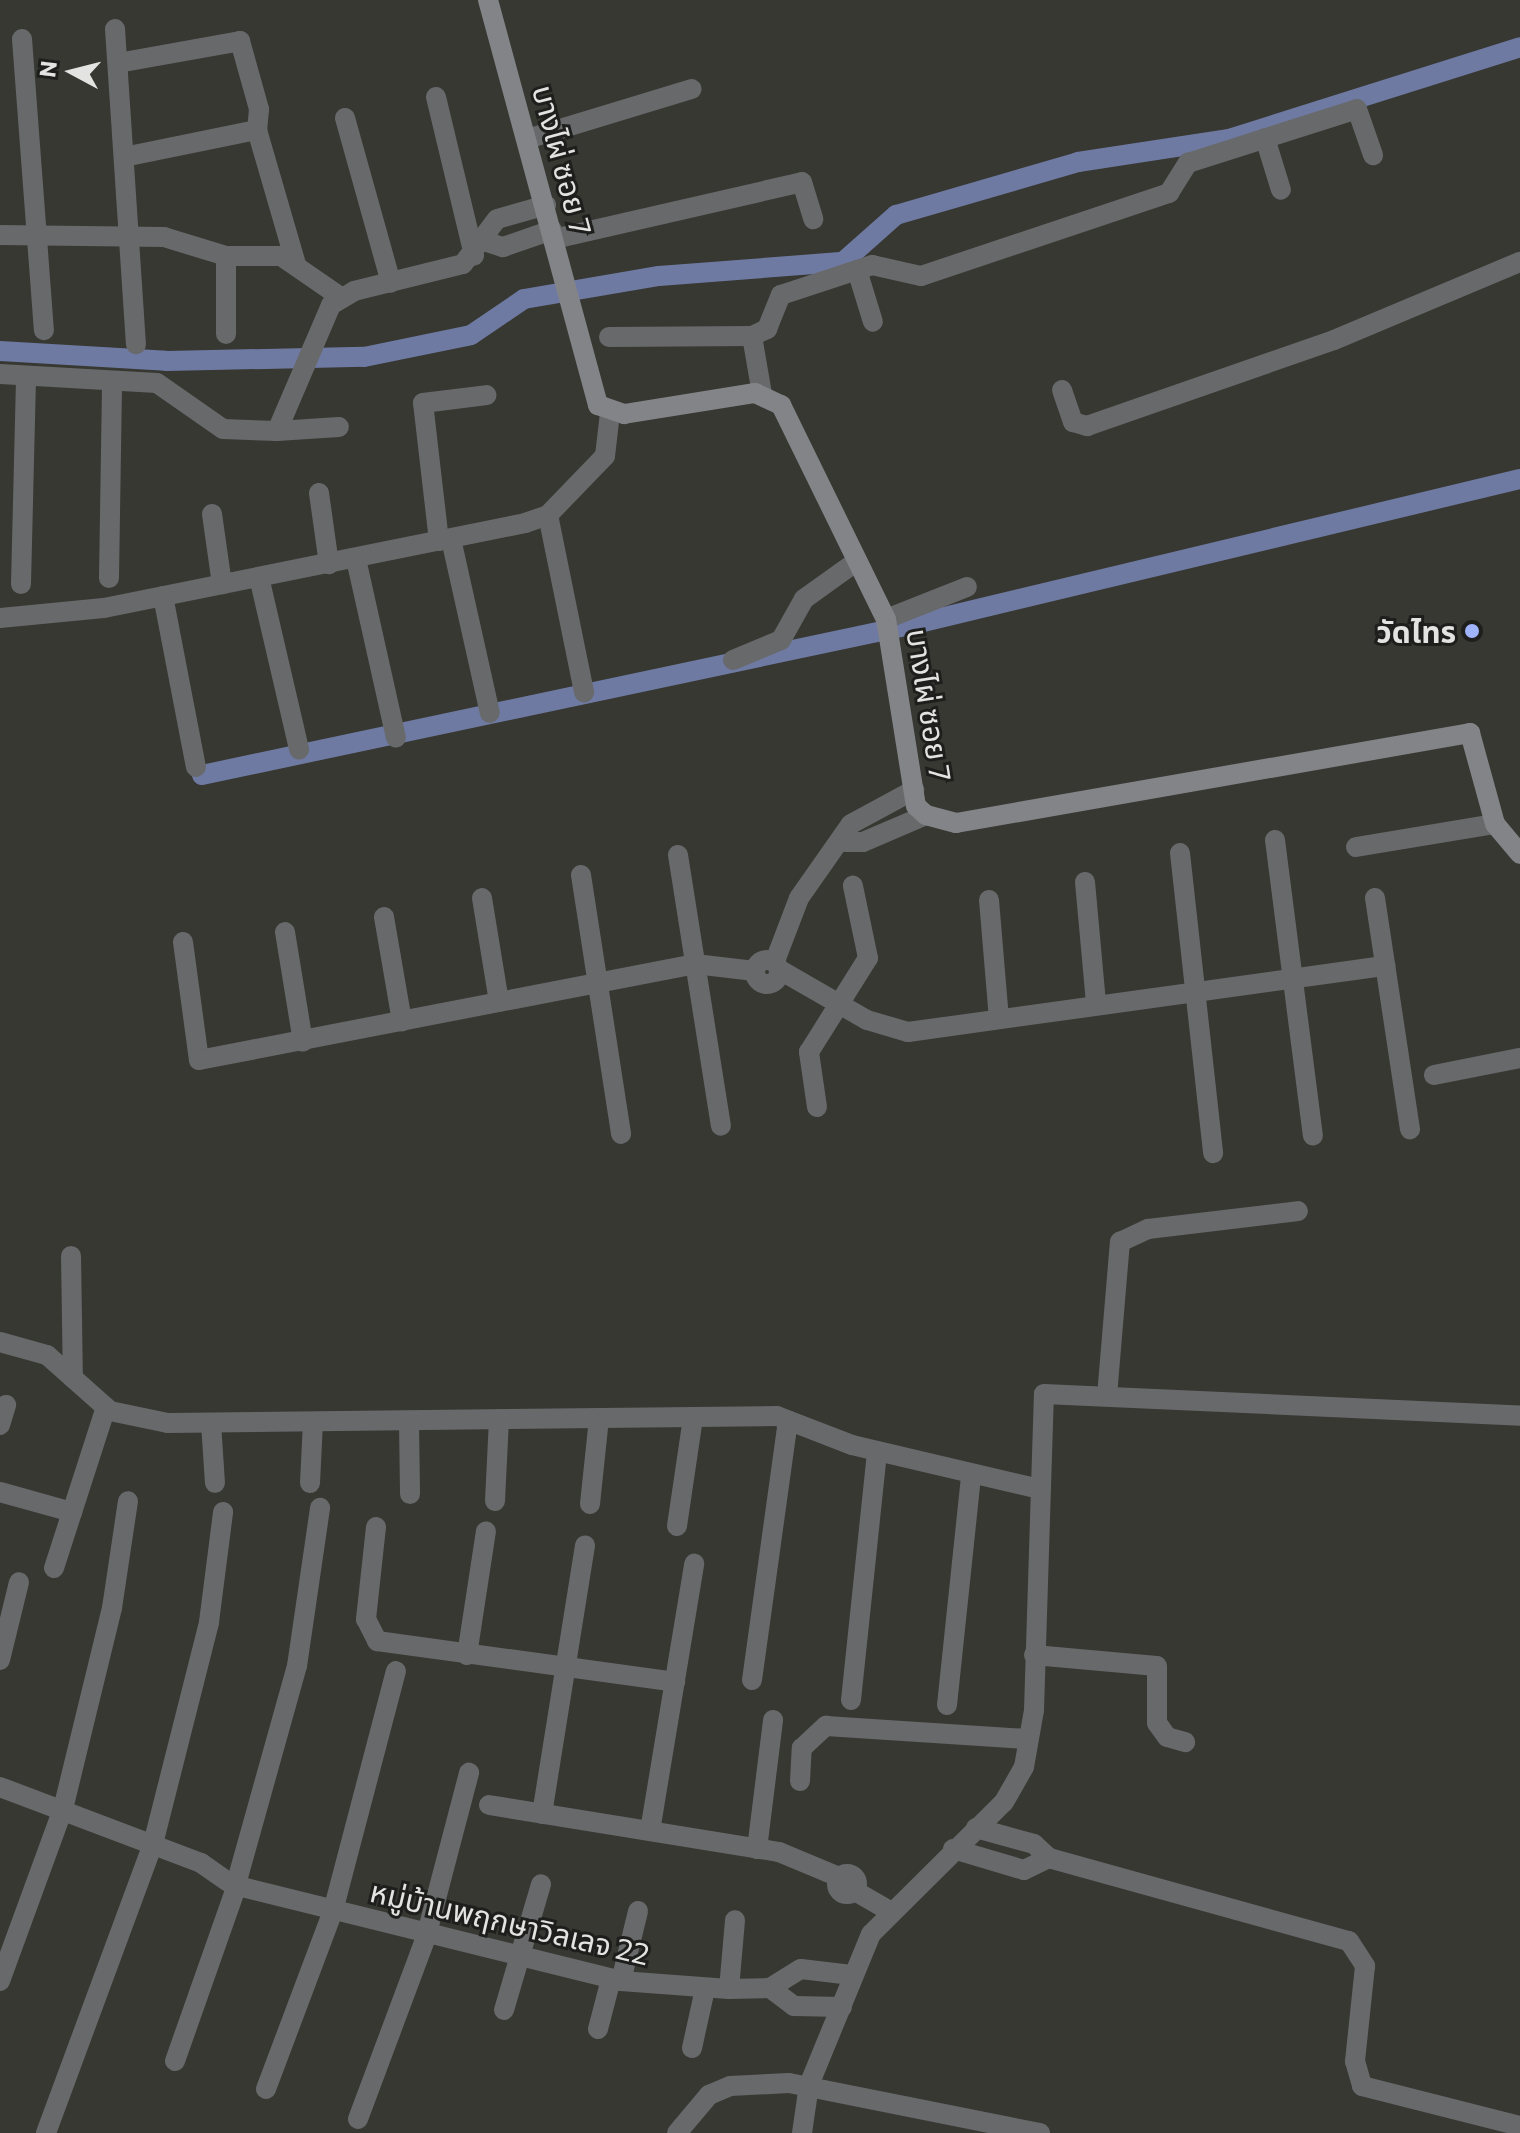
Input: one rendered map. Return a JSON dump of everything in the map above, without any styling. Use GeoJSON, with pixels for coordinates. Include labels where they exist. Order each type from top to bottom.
{"type":"FeatureCollection","features":[{"type":"Feature","properties":{"kind":"street","name":"บางไผ่ ซอย 7"},"geometry":{"type":"LineString","coordinates":[[488,0],[546,205],[588,385],[610,413]]}},
{"type":"Feature","properties":{"kind":"street"},"geometry":{"type":"LineString","coordinates":[[115,29],[136,344]]}},
{"type":"Feature","properties":{"kind":"street"},"geometry":{"type":"LineString","coordinates":[[22,39],[44,330]]}},
{"type":"Feature","properties":{"kind":"street"},"geometry":{"type":"LineString","coordinates":[[118,63],[240,41],[259,109],[257,130],[296,264]]}},
{"type":"Feature","properties":{"kind":"street"},"geometry":{"type":"LineString","coordinates":[[527,139],[692,89]]}},
{"type":"Feature","properties":{"kind":"street"},"geometry":{"type":"LineString","coordinates":[[436,97],[479,248]]}},
{"type":"Feature","properties":{"kind":"street"},"geometry":{"type":"LineString","coordinates":[[609,337],[752,336],[767,329],[781,295],[872,265],[921,276],[1169,193],[1188,163],[1357,109],[1373,155]]}},
{"type":"Feature","properties":{"kind":"street"},"geometry":{"type":"LineString","coordinates":[[345,118],[391,283]]}},
{"type":"Feature","properties":{"kind":"street"},"geometry":{"type":"LineString","coordinates":[[124,157],[257,130]]}},
{"type":"Feature","properties":{"kind":"street"},"geometry":{"type":"LineString","coordinates":[[1265,138],[1281,190]]}},
{"type":"Feature","properties":{"kind":"street"},"geometry":{"type":"LineString","coordinates":[[277,431],[331,305],[342,298],[391,283],[479,248],[503,247],[802,182],[813,219]]}},
{"type":"Feature","properties":{"kind":"street"},"geometry":{"type":"LineString","coordinates":[[479,248],[497,219],[546,205]]}},
{"type":"Feature","properties":{"kind":"street"},"geometry":{"type":"LineString","coordinates":[[0,235],[129,235],[191,242],[226,256],[270,254],[296,264],[342,298]]}},
{"type":"Feature","properties":{"kind":"street"},"geometry":{"type":"LineString","coordinates":[[226,256],[226,334]]}},
{"type":"Feature","properties":{"kind":"street"},"geometry":{"type":"LineString","coordinates":[[1062,390],[1073,422],[1087,426],[1334,340],[1520,262]]}},
{"type":"Feature","properties":{"kind":"street"},"geometry":{"type":"LineString","coordinates":[[857,270],[873,322]]}},
{"type":"Feature","properties":{"kind":"street"},"geometry":{"type":"LineString","coordinates":[[0,618],[163,596],[356,559],[548,515],[605,456],[610,413],[762,394],[752,336]]}},
{"type":"Feature","properties":{"kind":"street"},"geometry":{"type":"LineString","coordinates":[[0,374],[112,383],[157,383],[223,429],[277,431],[339,427]]}},
{"type":"Feature","properties":{"kind":"street"},"geometry":{"type":"LineString","coordinates":[[21,584],[26,376]]}},
{"type":"Feature","properties":{"kind":"street"},"geometry":{"type":"LineString","coordinates":[[109,578],[112,383]]}},
{"type":"Feature","properties":{"kind":"street","name":"บางไผ่ ซอย 7"},"geometry":{"type":"LineString","coordinates":[[762,394],[781,405],[809,452],[888,628],[914,790],[926,815],[956,823],[1470,733],[1495,824],[1520,854]]}},
{"type":"Feature","properties":{"kind":"street"},"geometry":{"type":"LineString","coordinates":[[487,395],[423,403],[445,540],[490,713]]}},
{"type":"Feature","properties":{"kind":"street"},"geometry":{"type":"LineString","coordinates":[[319,493],[329,564]]}},
{"type":"Feature","properties":{"kind":"street"},"geometry":{"type":"LineString","coordinates":[[212,514],[222,584]]}},
{"type":"Feature","properties":{"kind":"street"},"geometry":{"type":"LineString","coordinates":[[548,515],[584,692]]}},
{"type":"Feature","properties":{"kind":"street"},"geometry":{"type":"LineString","coordinates":[[356,559],[396,738]]}},
{"type":"Feature","properties":{"kind":"street"},"geometry":{"type":"LineString","coordinates":[[733,660],[781,640],[804,599],[857,561]]}},
{"type":"Feature","properties":{"kind":"street"},"geometry":{"type":"LineString","coordinates":[[259,577],[299,749]]}},
{"type":"Feature","properties":{"kind":"street"},"geometry":{"type":"LineString","coordinates":[[888,628],[967,587]]}},
{"type":"Feature","properties":{"kind":"street"},"geometry":{"type":"LineString","coordinates":[[163,596],[196,767]]}},
{"type":"Feature","properties":{"kind":"street"},"geometry":{"type":"LineString","coordinates":[[183,942],[199,1060],[695,964],[755,971],[767,984],[777,966],[799,898],[845,842],[851,824],[914,790]]}},
{"type":"Feature","properties":{"kind":"street"},"geometry":{"type":"LineString","coordinates":[[845,842],[863,842],[926,815]]}},
{"type":"Feature","properties":{"kind":"street"},"geometry":{"type":"LineString","coordinates":[[1356,847],[1495,824]]}},
{"type":"Feature","properties":{"kind":"street"},"geometry":{"type":"LineString","coordinates":[[1275,840],[1313,1136]]}},
{"type":"Feature","properties":{"kind":"street"},"geometry":{"type":"LineString","coordinates":[[1180,853],[1213,1153]]}},
{"type":"Feature","properties":{"kind":"street"},"geometry":{"type":"LineString","coordinates":[[678,855],[721,1126]]}},
{"type":"Feature","properties":{"kind":"street"},"geometry":{"type":"LineString","coordinates":[[581,875],[595,983],[621,1134]]}},
{"type":"Feature","properties":{"kind":"street"},"geometry":{"type":"LineString","coordinates":[[1085,882],[1096,1004]]}},
{"type":"Feature","properties":{"kind":"street"},"geometry":{"type":"LineString","coordinates":[[817,1107],[809,1052],[868,958],[853,886]]}},
{"type":"Feature","properties":{"kind":"street"},"geometry":{"type":"LineString","coordinates":[[482,898],[499,1002]]}},
{"type":"Feature","properties":{"kind":"street"},"geometry":{"type":"LineString","coordinates":[[1375,898],[1410,1129]]}},
{"type":"Feature","properties":{"kind":"street"},"geometry":{"type":"LineString","coordinates":[[989,900],[999,1019]]}},
{"type":"Feature","properties":{"kind":"street"},"geometry":{"type":"LineString","coordinates":[[384,917],[402,1021]]}},
{"type":"Feature","properties":{"kind":"street"},"geometry":{"type":"LineString","coordinates":[[285,932],[303,1042]]}},
{"type":"Feature","properties":{"kind":"street"},"geometry":{"type":"LineString","coordinates":[[777,966],[841,1003],[908,1032],[1385,966]]}},
{"type":"Feature","properties":{"kind":"street"},"geometry":{"type":"LineString","coordinates":[[1434,1075],[1520,1058]]}},
{"type":"Feature","properties":{"kind":"street"},"geometry":{"type":"LineString","coordinates":[[1107,1396],[1120,1242],[1148,1229],[1298,1211]]}},
{"type":"Feature","properties":{"kind":"street"},"geometry":{"type":"LineString","coordinates":[[71,1256],[73,1378]]}},
{"type":"Feature","properties":{"kind":"street"},"geometry":{"type":"LineString","coordinates":[[0,1342],[47,1355],[106,1407],[168,1423],[693,1417],[788,1420],[877,1452],[971,1476],[1040,1489]]}},
{"type":"Feature","properties":{"kind":"street"},"geometry":{"type":"LineString","coordinates":[[802,2133],[809,2085],[852,1975],[888,1910],[1004,1802],[1024,1767],[1029,1739],[1034,1655],[1044,1394],[1520,1416]]}},
{"type":"Feature","properties":{"kind":"street"},"geometry":{"type":"LineString","coordinates":[[0,1425],[6,1405]]}},
{"type":"Feature","properties":{"kind":"street"},"geometry":{"type":"LineString","coordinates":[[54,1568],[106,1407]]}},
{"type":"Feature","properties":{"kind":"street"},"geometry":{"type":"LineString","coordinates":[[677,1526],[693,1417]]}},
{"type":"Feature","properties":{"kind":"street"},"geometry":{"type":"LineString","coordinates":[[590,1504],[599,1418]]}},
{"type":"Feature","properties":{"kind":"street"},"geometry":{"type":"LineString","coordinates":[[495,1501],[499,1419]]}},
{"type":"Feature","properties":{"kind":"street"},"geometry":{"type":"LineString","coordinates":[[752,1680],[788,1420]]}},
{"type":"Feature","properties":{"kind":"street"},"geometry":{"type":"LineString","coordinates":[[409,1421],[410,1494]]}},
{"type":"Feature","properties":{"kind":"street"},"geometry":{"type":"LineString","coordinates":[[310,1483],[313,1422]]}},
{"type":"Feature","properties":{"kind":"street"},"geometry":{"type":"LineString","coordinates":[[211,1423],[215,1483]]}},
{"type":"Feature","properties":{"kind":"street"},"geometry":{"type":"LineString","coordinates":[[851,1700],[877,1452]]}},
{"type":"Feature","properties":{"kind":"street"},"geometry":{"type":"LineString","coordinates":[[947,1705],[971,1476]]}},
{"type":"Feature","properties":{"kind":"street"},"geometry":{"type":"LineString","coordinates":[[0,1492],[72,1512]]}},
{"type":"Feature","properties":{"kind":"street"},"geometry":{"type":"LineString","coordinates":[[0,1981],[63,1809],[112,1608],[128,1501]]}},
{"type":"Feature","properties":{"kind":"street"},"geometry":{"type":"LineString","coordinates":[[175,2061],[236,1884],[297,1666],[320,1508]]}},
{"type":"Feature","properties":{"kind":"street"},"geometry":{"type":"LineString","coordinates":[[46,2133],[153,1844],[209,1622],[223,1512]]}},
{"type":"Feature","properties":{"kind":"street"},"geometry":{"type":"LineString","coordinates":[[376,1527],[369,1630],[396,1646],[675,1682]]}},
{"type":"Feature","properties":{"kind":"street"},"geometry":{"type":"LineString","coordinates":[[467,1655],[486,1531]]}},
{"type":"Feature","properties":{"kind":"street"},"geometry":{"type":"LineString","coordinates":[[542,1814],[585,1545]]}},
{"type":"Feature","properties":{"kind":"street"},"geometry":{"type":"LineString","coordinates":[[650,1831],[694,1564]]}},
{"type":"Feature","properties":{"kind":"street"},"geometry":{"type":"LineString","coordinates":[[0,1660],[19,1582]]}},
{"type":"Feature","properties":{"kind":"street"},"geometry":{"type":"LineString","coordinates":[[1034,1655],[1157,1666],[1157,1723],[1167,1737],[1185,1742]]}},
{"type":"Feature","properties":{"kind":"street"},"geometry":{"type":"LineString","coordinates":[[266,2089],[333,1911],[396,1671]]}},
{"type":"Feature","properties":{"kind":"street"},"geometry":{"type":"LineString","coordinates":[[757,1849],[773,1720]]}},
{"type":"Feature","properties":{"kind":"street"},"geometry":{"type":"LineString","coordinates":[[800,1781],[802,1748],[826,1726],[1029,1739]]}},
{"type":"Feature","properties":{"kind":"street"},"geometry":{"type":"LineString","coordinates":[[358,2119],[426,1937],[469,1773]]}},
{"type":"Feature","properties":{"kind":"street","name":"หมู่บ้านพฤกษาวิลเลจ 22"},"geometry":{"type":"LineString","coordinates":[[0,1787],[153,1844],[236,1884],[426,1937],[519,1961],[616,1980],[705,1989],[770,1988]]}},
{"type":"Feature","properties":{"kind":"street"},"geometry":{"type":"LineString","coordinates":[[489,1805],[757,1849],[847,1884],[888,1910]]}},
{"type":"Feature","properties":{"kind":"street"},"geometry":{"type":"LineString","coordinates":[[976,1828],[1034,1844],[1049,1858],[1349,1941],[1365,1966],[1355,2061],[1362,2086],[1520,2126]]}},
{"type":"Feature","properties":{"kind":"street"},"geometry":{"type":"LineString","coordinates":[[953,1849],[1024,1870],[1049,1858]]}},
{"type":"Feature","properties":{"kind":"street"},"geometry":{"type":"LineString","coordinates":[[504,2010],[541,1884]]}},
{"type":"Feature","properties":{"kind":"street"},"geometry":{"type":"LineString","coordinates":[[598,2029],[638,1911]]}},
{"type":"Feature","properties":{"kind":"street"},"geometry":{"type":"LineString","coordinates":[[729,1989],[735,1920]]}},
{"type":"Feature","properties":{"kind":"street"},"geometry":{"type":"LineString","coordinates":[[842,2007],[794,2006],[770,1988],[801,1969],[852,1975]]}},
{"type":"Feature","properties":{"kind":"street"},"geometry":{"type":"LineString","coordinates":[[692,2048],[705,1989]]}},
{"type":"Feature","properties":{"kind":"street"},"geometry":{"type":"LineString","coordinates":[[677,2133],[709,2095],[730,2086],[809,2085],[1040,2133]]}},
{"type":"Feature","properties":{"kind":"waterway"},"geometry":{"type":"LineString","coordinates":[[0,351],[166,361],[364,357],[471,335],[524,299],[659,276],[843,262],[896,215],[1078,162],[1229,139],[1520,47]]}},
{"type":"Feature","properties":{"kind":"waterway"},"geometry":{"type":"LineString","coordinates":[[202,775],[915,624],[1520,479]]}},
{"type":"Feature","properties":{"kind":"place","name":"วัดไทร"},"geometry":{"type":"Point","coordinates":[1472,631]}}]}
